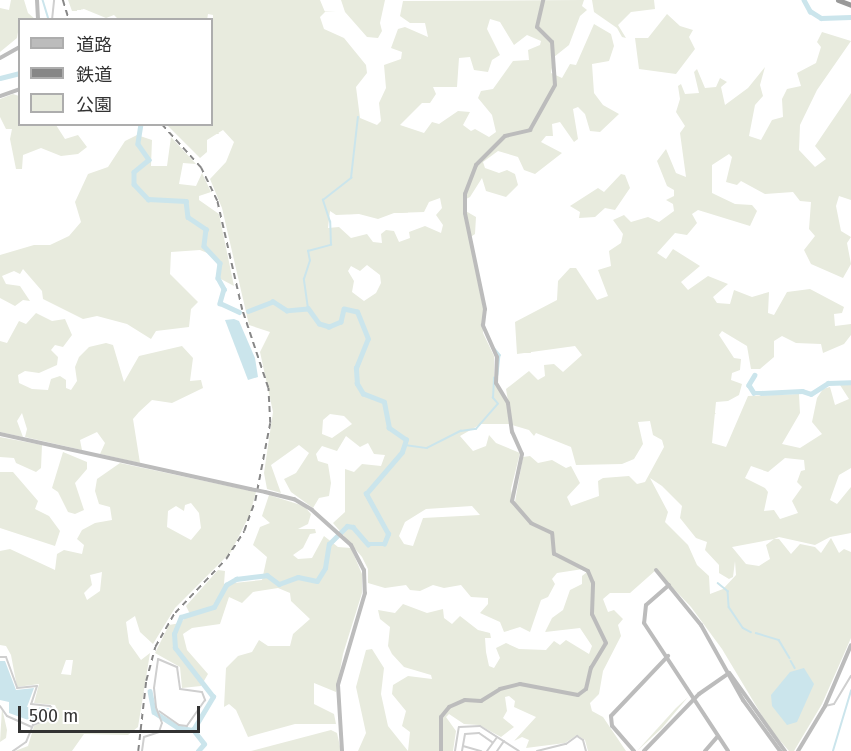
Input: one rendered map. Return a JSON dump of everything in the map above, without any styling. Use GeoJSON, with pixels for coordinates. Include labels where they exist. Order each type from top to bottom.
{"type":"FeatureCollection","features":[{"type":"Feature","properties":{"kind":"highway"},"geometry":{"type":"LineString","coordinates":[[838,0],[851,5]]}},
{"type":"Feature","properties":{"kind":"main road"},"geometry":{"type":"LineString","coordinates":[[37,0],[38,18]]}},
{"type":"Feature","properties":{"kind":"main road"},"geometry":{"type":"LineString","coordinates":[[441,751],[441,717],[449,707],[465,700],[481,701],[500,689],[520,684],[578,695],[586,689],[591,669],[606,643],[592,614],[593,583],[588,571],[554,554],[552,533],[531,524],[512,501],[522,454],[512,432],[508,403],[496,383],[496,357],[484,330],[485,309],[465,213],[465,194],[476,165],[505,136],[531,129],[555,85],[552,41],[537,27],[543,0]]}},
{"type":"Feature","properties":{"kind":"main road"},"geometry":{"type":"LineString","coordinates":[[0,58],[18,48]]}},
{"type":"Feature","properties":{"kind":"main road"},"geometry":{"type":"LineString","coordinates":[[0,96],[18,90]]}},
{"type":"Feature","properties":{"kind":"main road"},"geometry":{"type":"LineString","coordinates":[[0,434],[265,492],[301,502],[344,539],[360,558],[366,585],[339,678],[337,713],[342,751]]}},
{"type":"Feature","properties":{"kind":"main road"},"geometry":{"type":"LineString","coordinates":[[656,570],[701,625],[753,716],[780,751]]}},
{"type":"Feature","properties":{"kind":"main road"},"geometry":{"type":"LineString","coordinates":[[669,585],[647,603],[642,615],[645,624],[728,751]]}},
{"type":"Feature","properties":{"kind":"main road"},"geometry":{"type":"LineString","coordinates":[[798,751],[825,706],[851,645]]}},
{"type":"Feature","properties":{"kind":"main road"},"geometry":{"type":"LineString","coordinates":[[634,751],[612,726],[611,716],[668,656]]}},
{"type":"Feature","properties":{"kind":"main road"},"geometry":{"type":"LineString","coordinates":[[644,751],[693,700],[729,673]]}},
{"type":"Feature","properties":{"kind":"main road"},"geometry":{"type":"LineString","coordinates":[[729,673],[785,751]]}},
{"type":"Feature","properties":{"kind":"main road"},"geometry":{"type":"LineString","coordinates":[[705,751],[717,737]]}},
{"type":"Feature","properties":{"kind":"street"},"geometry":{"type":"LineString","coordinates":[[52,18],[54,0]]}},
{"type":"Feature","properties":{"kind":"street"},"geometry":{"type":"LineString","coordinates":[[0,657],[6,657],[17,688],[38,686],[31,704],[50,705],[56,711],[53,717],[33,727],[26,742],[13,751]]}},
{"type":"Feature","properties":{"kind":"street"},"geometry":{"type":"LineString","coordinates":[[142,751],[145,736],[160,731],[162,722],[158,712],[154,683],[158,659],[177,667],[180,689],[202,692],[205,700],[187,726],[179,725],[158,712]]}},
{"type":"Feature","properties":{"kind":"street"},"geometry":{"type":"LineString","coordinates":[[825,706],[834,704],[851,676]]}},
{"type":"Feature","properties":{"kind":"street"},"geometry":{"type":"LineString","coordinates":[[0,706],[7,716],[33,727]]}},
{"type":"Feature","properties":{"kind":"street"},"geometry":{"type":"LineString","coordinates":[[459,727],[480,726],[514,750],[519,751]]}},
{"type":"Feature","properties":{"kind":"street"},"geometry":{"type":"LineString","coordinates":[[459,727],[465,734]]}},
{"type":"Feature","properties":{"kind":"street"},"geometry":{"type":"LineString","coordinates":[[455,751],[459,727]]}},
{"type":"Feature","properties":{"kind":"street"},"geometry":{"type":"LineString","coordinates":[[465,734],[479,733],[492,742]]}},
{"type":"Feature","properties":{"kind":"street"},"geometry":{"type":"LineString","coordinates":[[462,751],[465,734]]}},
{"type":"Feature","properties":{"kind":"street"},"geometry":{"type":"LineString","coordinates":[[537,751],[566,744],[577,736],[583,738],[586,751]]}},
{"type":"Feature","properties":{"kind":"street"},"geometry":{"type":"LineString","coordinates":[[487,751],[497,737]]}},
{"type":"Feature","properties":{"kind":"street"},"geometry":{"type":"LineString","coordinates":[[497,751],[504,741]]}},
{"type":"Feature","properties":{"kind":"street"},"geometry":{"type":"LineString","coordinates":[[463,746],[478,750]]}},
{"type":"Feature","properties":{"kind":"green space"},"geometry":{"type":"Polygon","coordinates":[[[11,0],[24,0],[28,13],[34,18],[18,18],[17,38],[0,52],[0,8],[9,10],[11,0]]]}},
{"type":"Feature","properties":{"kind":"green space"},"geometry":{"type":"Polygon","coordinates":[[[68,0],[320,0],[325,12],[320,17],[324,29],[344,38],[366,65],[367,73],[356,87],[360,118],[377,125],[381,121],[379,103],[386,88],[384,65],[401,59],[402,52],[391,48],[398,29],[405,27],[428,37],[425,23],[410,23],[400,16],[403,1],[584,0],[582,6],[587,10],[580,16],[569,45],[554,57],[551,73],[562,78],[570,64],[576,65],[594,24],[611,34],[614,46],[609,61],[592,64],[594,93],[603,105],[619,114],[600,132],[590,131],[585,114],[578,107],[573,109],[578,139],[574,142],[560,122],[552,124],[553,136],[546,136],[541,142],[562,153],[535,174],[524,170],[518,157],[498,151],[483,162],[485,168],[499,173],[507,170],[515,174],[518,185],[506,197],[486,191],[482,178],[470,197],[464,200],[464,210],[476,217],[475,234],[469,238],[483,307],[483,333],[494,356],[494,380],[508,405],[509,424],[481,424],[460,436],[473,451],[486,446],[489,435],[496,443],[520,453],[511,489],[514,507],[523,457],[530,456],[538,463],[552,460],[566,468],[571,466],[580,483],[567,497],[571,506],[599,496],[598,481],[603,478],[629,476],[637,484],[645,482],[664,447],[662,440],[653,435],[650,421],[638,422],[643,444],[634,459],[622,464],[576,465],[571,447],[536,433],[534,436],[529,430],[512,425],[506,389],[529,371],[538,380],[545,376],[544,365],[554,364],[563,372],[582,355],[575,346],[517,354],[515,322],[557,300],[558,281],[570,268],[576,268],[597,300],[608,296],[598,270],[611,266],[609,251],[621,243],[623,234],[613,220],[624,215],[631,222],[648,217],[659,222],[674,211],[673,204],[666,200],[674,196],[674,190],[667,186],[657,161],[666,149],[676,173],[686,177],[680,133],[685,126],[676,112],[680,99],[678,86],[681,84],[685,94],[699,93],[694,72],[697,69],[705,88],[716,87],[720,78],[727,82],[721,87],[725,105],[748,88],[765,67],[760,85],[763,96],[755,105],[749,136],[761,140],[772,120],[783,117],[782,99],[787,89],[801,86],[797,73],[816,63],[821,47],[817,42],[822,32],[851,41],[817,90],[800,125],[799,150],[815,167],[826,159],[815,146],[851,93],[851,200],[839,196],[836,206],[841,231],[851,237],[847,243],[851,264],[843,278],[811,264],[804,250],[815,236],[809,229],[811,202],[800,201],[793,192],[765,194],[741,181],[737,185],[726,182],[732,157],[729,154],[712,165],[712,193],[735,204],[752,205],[757,211],[750,226],[698,210],[692,214],[697,223],[687,235],[675,233],[657,253],[666,259],[673,249],[700,266],[681,282],[688,290],[708,276],[728,284],[713,297],[717,303],[730,304],[734,290],[752,297],[769,292],[768,313],[774,315],[787,292],[810,289],[844,307],[842,313],[834,314],[835,326],[851,324],[851,335],[844,344],[823,353],[821,344],[796,343],[782,336],[774,341],[774,357],[760,369],[751,369],[747,346],[722,331],[719,335],[734,358],[741,359],[740,370],[732,373],[731,380],[742,384],[739,395],[728,401],[716,402],[712,443],[726,447],[748,396],[799,394],[800,413],[782,444],[800,448],[822,434],[812,422],[817,398],[823,389],[830,387],[835,405],[849,399],[840,385],[851,384],[851,468],[839,475],[830,500],[837,504],[851,487],[851,533],[830,537],[815,545],[779,537],[774,539],[779,539],[791,554],[800,544],[815,547],[821,553],[831,538],[839,553],[844,549],[851,552],[851,638],[822,704],[794,751],[789,751],[770,729],[722,649],[691,607],[656,570],[630,593],[610,593],[603,599],[608,612],[614,610],[623,619],[618,625],[621,636],[603,671],[599,694],[590,703],[592,711],[603,717],[626,751],[588,751],[585,740],[577,735],[565,743],[526,748],[529,740],[522,737],[514,741],[536,717],[514,707],[515,701],[509,696],[505,697],[507,711],[503,718],[514,727],[501,737],[479,725],[464,724],[449,714],[446,717],[456,731],[453,751],[408,751],[410,732],[402,726],[406,711],[392,694],[393,685],[408,676],[432,679],[431,675],[404,667],[392,654],[388,646],[390,627],[380,619],[378,610],[395,613],[403,604],[427,613],[443,609],[444,618],[452,624],[460,616],[478,630],[490,633],[491,638],[485,638],[486,652],[489,666],[494,668],[500,658],[496,648],[506,643],[519,649],[546,650],[554,641],[560,645],[566,640],[589,654],[592,646],[580,628],[545,632],[552,618],[563,610],[570,590],[582,584],[582,576],[587,572],[583,569],[557,573],[552,579],[555,584],[548,597],[541,600],[530,632],[520,627],[504,632],[500,622],[480,613],[488,604],[488,598],[471,597],[461,585],[444,588],[433,585],[420,591],[410,590],[406,585],[385,588],[368,583],[368,569],[362,557],[333,523],[345,512],[345,469],[354,472],[362,464],[381,466],[385,455],[374,454],[368,443],[360,447],[346,436],[337,451],[322,446],[316,454],[318,461],[328,464],[331,483],[329,496],[319,498],[313,508],[291,492],[284,479],[296,473],[309,453],[299,445],[271,465],[281,493],[267,489],[264,473],[273,412],[260,352],[270,332],[249,325],[222,208],[210,179],[226,162],[234,142],[223,130],[207,140],[207,152],[200,158],[168,126],[213,126],[213,15],[208,14],[207,18],[117,18],[114,15],[106,18],[84,9],[72,11],[68,0]],[[490,19],[487,29],[500,55],[492,60],[488,72],[474,70],[470,57],[459,58],[457,87],[433,87],[436,94],[430,103],[422,103],[400,125],[424,133],[432,122],[439,124],[458,111],[470,112],[463,125],[471,131],[475,129],[489,137],[496,132],[492,115],[478,98],[481,91],[493,89],[513,61],[529,60],[528,50],[540,45],[541,41],[527,35],[514,45],[500,22],[490,19]],[[440,198],[429,202],[424,212],[394,213],[378,219],[359,214],[336,215],[330,211],[328,228],[339,227],[351,238],[367,234],[373,242],[382,243],[381,234],[386,230],[394,231],[399,242],[410,238],[409,232],[425,226],[441,233],[443,225],[436,215],[442,208],[440,198]],[[367,265],[360,271],[351,266],[348,271],[354,281],[352,292],[364,301],[376,293],[381,283],[380,275],[367,265]],[[330,414],[323,420],[322,434],[332,438],[352,424],[344,416],[330,414]],[[785,458],[768,472],[751,466],[745,478],[765,488],[768,492],[764,511],[774,510],[780,519],[798,513],[792,501],[802,487],[797,482],[801,471],[805,470],[804,460],[785,458]],[[650,478],[668,512],[665,522],[688,545],[697,565],[709,576],[710,594],[723,589],[736,575],[735,561],[733,577],[729,579],[719,573],[719,565],[705,550],[707,542],[696,538],[680,518],[682,506],[662,486],[650,478]],[[472,506],[426,509],[405,522],[399,536],[404,544],[413,546],[423,518],[480,515],[472,506]],[[774,539],[732,547],[746,564],[759,566],[770,559],[766,545],[774,539]]]}},
{"type":"Feature","properties":{"kind":"green space"},"geometry":{"type":"Polygon","coordinates":[[[341,0],[385,0],[380,23],[382,31],[378,38],[367,37],[345,12],[341,0]]]}},
{"type":"Feature","properties":{"kind":"green space"},"geometry":{"type":"Polygon","coordinates":[[[592,0],[654,0],[655,9],[631,12],[618,25],[626,38],[622,37],[617,28],[594,12],[592,0]]]}},
{"type":"Feature","properties":{"kind":"green space"},"geometry":{"type":"Polygon","coordinates":[[[667,14],[680,26],[693,30],[689,37],[695,49],[676,74],[639,69],[635,38],[648,38],[667,14]]]}},
{"type":"Feature","properties":{"kind":"green space"},"geometry":{"type":"Polygon","coordinates":[[[13,94],[18,96],[18,126],[57,126],[65,139],[78,135],[87,147],[78,154],[61,156],[41,148],[23,155],[22,169],[16,169],[10,139],[12,129],[6,129],[0,117],[0,99],[13,94]]]}},
{"type":"Feature","properties":{"kind":"green space"},"geometry":{"type":"Polygon","coordinates":[[[137,135],[152,140],[151,166],[167,166],[171,137],[196,164],[183,163],[179,184],[196,186],[202,173],[211,192],[199,196],[199,200],[219,214],[234,286],[219,278],[217,257],[200,250],[171,252],[170,274],[198,302],[191,309],[189,327],[156,331],[151,339],[127,324],[97,316],[83,319],[43,299],[42,291],[23,269],[20,274],[14,271],[2,276],[6,284],[20,286],[30,301],[23,300],[15,306],[0,298],[0,255],[34,245],[50,245],[69,236],[81,222],[75,202],[88,174],[108,167],[125,141],[137,135]]]}},
{"type":"Feature","properties":{"kind":"green space"},"geometry":{"type":"Polygon","coordinates":[[[621,174],[625,175],[630,188],[615,210],[605,208],[595,217],[579,218],[580,212],[570,206],[598,188],[604,192],[621,174]]]}},
{"type":"Feature","properties":{"kind":"green space"},"geometry":{"type":"Polygon","coordinates":[[[36,313],[52,321],[65,319],[72,335],[63,347],[55,345],[51,350],[58,357],[57,365],[39,373],[25,371],[18,375],[19,383],[32,389],[48,390],[51,379],[60,376],[66,380],[66,388],[71,390],[77,381],[75,367],[79,357],[89,347],[106,343],[113,345],[124,382],[139,356],[182,346],[193,358],[190,381],[201,380],[203,388],[172,403],[152,400],[133,419],[140,463],[100,454],[105,443],[97,432],[80,440],[82,450],[25,437],[27,429],[22,413],[17,421],[23,437],[0,432],[0,341],[7,343],[19,321],[26,324],[36,313]]]}},
{"type":"Feature","properties":{"kind":"green space"},"geometry":{"type":"Polygon","coordinates":[[[0,437],[42,445],[41,468],[36,472],[16,463],[14,458],[0,457],[0,437]]]}},
{"type":"Feature","properties":{"kind":"green space"},"geometry":{"type":"Polygon","coordinates":[[[63,452],[87,462],[87,469],[75,483],[84,510],[75,514],[68,512],[58,492],[52,488],[63,452]]]}},
{"type":"Feature","properties":{"kind":"green space"},"geometry":{"type":"Polygon","coordinates":[[[120,463],[256,492],[250,514],[231,552],[175,608],[153,644],[140,632],[135,616],[126,622],[129,643],[141,660],[150,653],[138,727],[128,735],[84,734],[72,751],[15,751],[28,746],[34,726],[59,715],[55,705],[34,703],[39,684],[17,687],[11,655],[6,646],[0,645],[0,551],[10,549],[55,570],[57,554],[64,550],[82,554],[84,545],[77,539],[82,530],[95,523],[112,520],[110,507],[99,504],[95,491],[97,479],[120,463]],[[191,503],[185,505],[184,511],[176,506],[168,511],[167,527],[191,540],[201,528],[199,513],[191,503]],[[102,572],[90,575],[92,585],[84,593],[87,600],[100,591],[102,572]],[[66,660],[61,674],[71,675],[73,660],[66,660]]]}},
{"type":"Feature","properties":{"kind":"green space"},"geometry":{"type":"Polygon","coordinates":[[[0,472],[13,472],[38,501],[35,509],[49,516],[60,531],[55,546],[0,528],[0,472]]]}},
{"type":"Feature","properties":{"kind":"green space"},"geometry":{"type":"Polygon","coordinates":[[[269,495],[304,506],[311,514],[308,524],[298,529],[315,529],[316,533],[310,534],[303,548],[293,555],[298,559],[312,558],[324,536],[338,547],[351,548],[362,574],[362,593],[343,654],[336,692],[314,683],[314,704],[334,714],[336,724],[295,724],[248,737],[236,710],[229,704],[224,707],[226,668],[238,656],[252,652],[259,640],[268,646],[290,646],[293,634],[310,619],[291,601],[290,593],[278,588],[253,592],[242,603],[229,597],[220,624],[192,628],[183,634],[187,650],[208,674],[201,686],[182,688],[180,667],[155,653],[169,625],[180,623],[190,614],[186,606],[218,570],[225,571],[224,584],[262,580],[267,557],[253,545],[260,527],[270,523],[262,516],[269,495]]]}},
{"type":"Feature","properties":{"kind":"green space"},"geometry":{"type":"Polygon","coordinates":[[[372,649],[384,668],[381,694],[388,726],[408,751],[358,751],[366,733],[356,687],[366,650],[372,649]]]}},
{"type":"Feature","properties":{"kind":"green space"},"geometry":{"type":"Polygon","coordinates":[[[688,697],[662,728],[637,751],[676,708],[688,697]]]}},
{"type":"Feature","properties":{"kind":"green space"},"geometry":{"type":"Polygon","coordinates":[[[2,708],[7,730],[6,738],[0,742],[2,708]]]}},
{"type":"Feature","properties":{"kind":"green space"},"geometry":{"type":"Polygon","coordinates":[[[331,730],[337,733],[341,751],[251,751],[331,730]]]}},
{"type":"Feature","properties":{"kind":"water"},"geometry":{"type":"Polygon","coordinates":[[[225,320],[239,321],[255,358],[258,377],[248,380],[225,320]]]}},
{"type":"Feature","properties":{"kind":"water"},"geometry":{"type":"Polygon","coordinates":[[[0,661],[5,661],[16,690],[34,688],[27,707],[49,708],[50,715],[31,721],[9,713],[9,702],[0,700],[0,661]]]}},
{"type":"Feature","properties":{"kind":"water"},"geometry":{"type":"Polygon","coordinates":[[[804,668],[814,684],[797,722],[787,725],[772,706],[771,695],[790,672],[804,668]]]}},
{"type":"Feature","properties":{"kind":"waterway"},"geometry":{"type":"LineString","coordinates":[[43,0],[48,18]]}},
{"type":"Feature","properties":{"kind":"waterway"},"geometry":{"type":"LineString","coordinates":[[804,0],[810,11],[821,18],[851,17]]}},
{"type":"Feature","properties":{"kind":"waterway"},"geometry":{"type":"LineString","coordinates":[[0,78],[18,74]]}},
{"type":"Feature","properties":{"kind":"waterway"},"geometry":{"type":"LineString","coordinates":[[308,309],[304,279],[310,261],[308,251],[331,245],[330,222],[323,200],[351,178],[358,117]]}},
{"type":"Feature","properties":{"kind":"waterway"},"geometry":{"type":"LineString","coordinates":[[141,126],[138,144],[149,160],[134,172],[134,184],[148,199],[186,201],[188,217],[206,229],[204,246],[220,263],[218,278],[224,289],[220,303],[239,312]]}},
{"type":"Feature","properties":{"kind":"waterway"},"geometry":{"type":"LineString","coordinates":[[198,751],[204,744],[193,730],[213,697],[175,648],[174,634],[181,617],[214,607],[226,585],[236,579],[267,575],[279,584],[298,577],[317,581],[325,568],[329,544],[347,526],[353,527],[368,544],[384,544],[388,534],[366,494],[402,452],[406,440],[389,428],[384,402],[363,394],[357,384],[356,368],[368,339],[357,312],[344,309],[341,322],[329,327],[319,324],[308,309],[287,311],[273,302],[249,311]]}},
{"type":"Feature","properties":{"kind":"waterway"},"geometry":{"type":"LineString","coordinates":[[495,349],[500,355],[498,375]]}},
{"type":"Feature","properties":{"kind":"waterway"},"geometry":{"type":"LineString","coordinates":[[755,375],[749,385],[754,393],[802,391],[811,394],[828,383],[851,382]]}},
{"type":"Feature","properties":{"kind":"waterway"},"geometry":{"type":"LineString","coordinates":[[405,445],[427,448],[461,431],[476,429],[498,404],[493,398],[494,378]]}},
{"type":"Feature","properties":{"kind":"waterway"},"geometry":{"type":"LineString","coordinates":[[718,583],[728,591],[729,607],[743,628],[751,632]]}},
{"type":"Feature","properties":{"kind":"waterway"},"geometry":{"type":"LineString","coordinates":[[756,633],[779,640],[790,658]]}},
{"type":"Feature","properties":{"kind":"waterway"},"geometry":{"type":"LineString","coordinates":[[791,661],[795,668]]}},
{"type":"Feature","properties":{"kind":"waterway"},"geometry":{"type":"LineString","coordinates":[[150,691],[154,712],[177,727],[193,730]]}},
{"type":"Feature","properties":{"kind":"waterway"},"geometry":{"type":"LineString","coordinates":[[833,751],[851,691]]}},
{"type":"Feature","properties":{"kind":"railway"},"geometry":{"type":"LineString","coordinates":[[63,0],[68,18]]}},
{"type":"Feature","properties":{"kind":"railway"},"geometry":{"type":"LineString","coordinates":[[138,751],[146,681],[155,647],[175,613],[226,559],[244,531],[255,501],[270,423],[268,388],[242,310],[217,201],[201,168],[163,126]]}}]}
